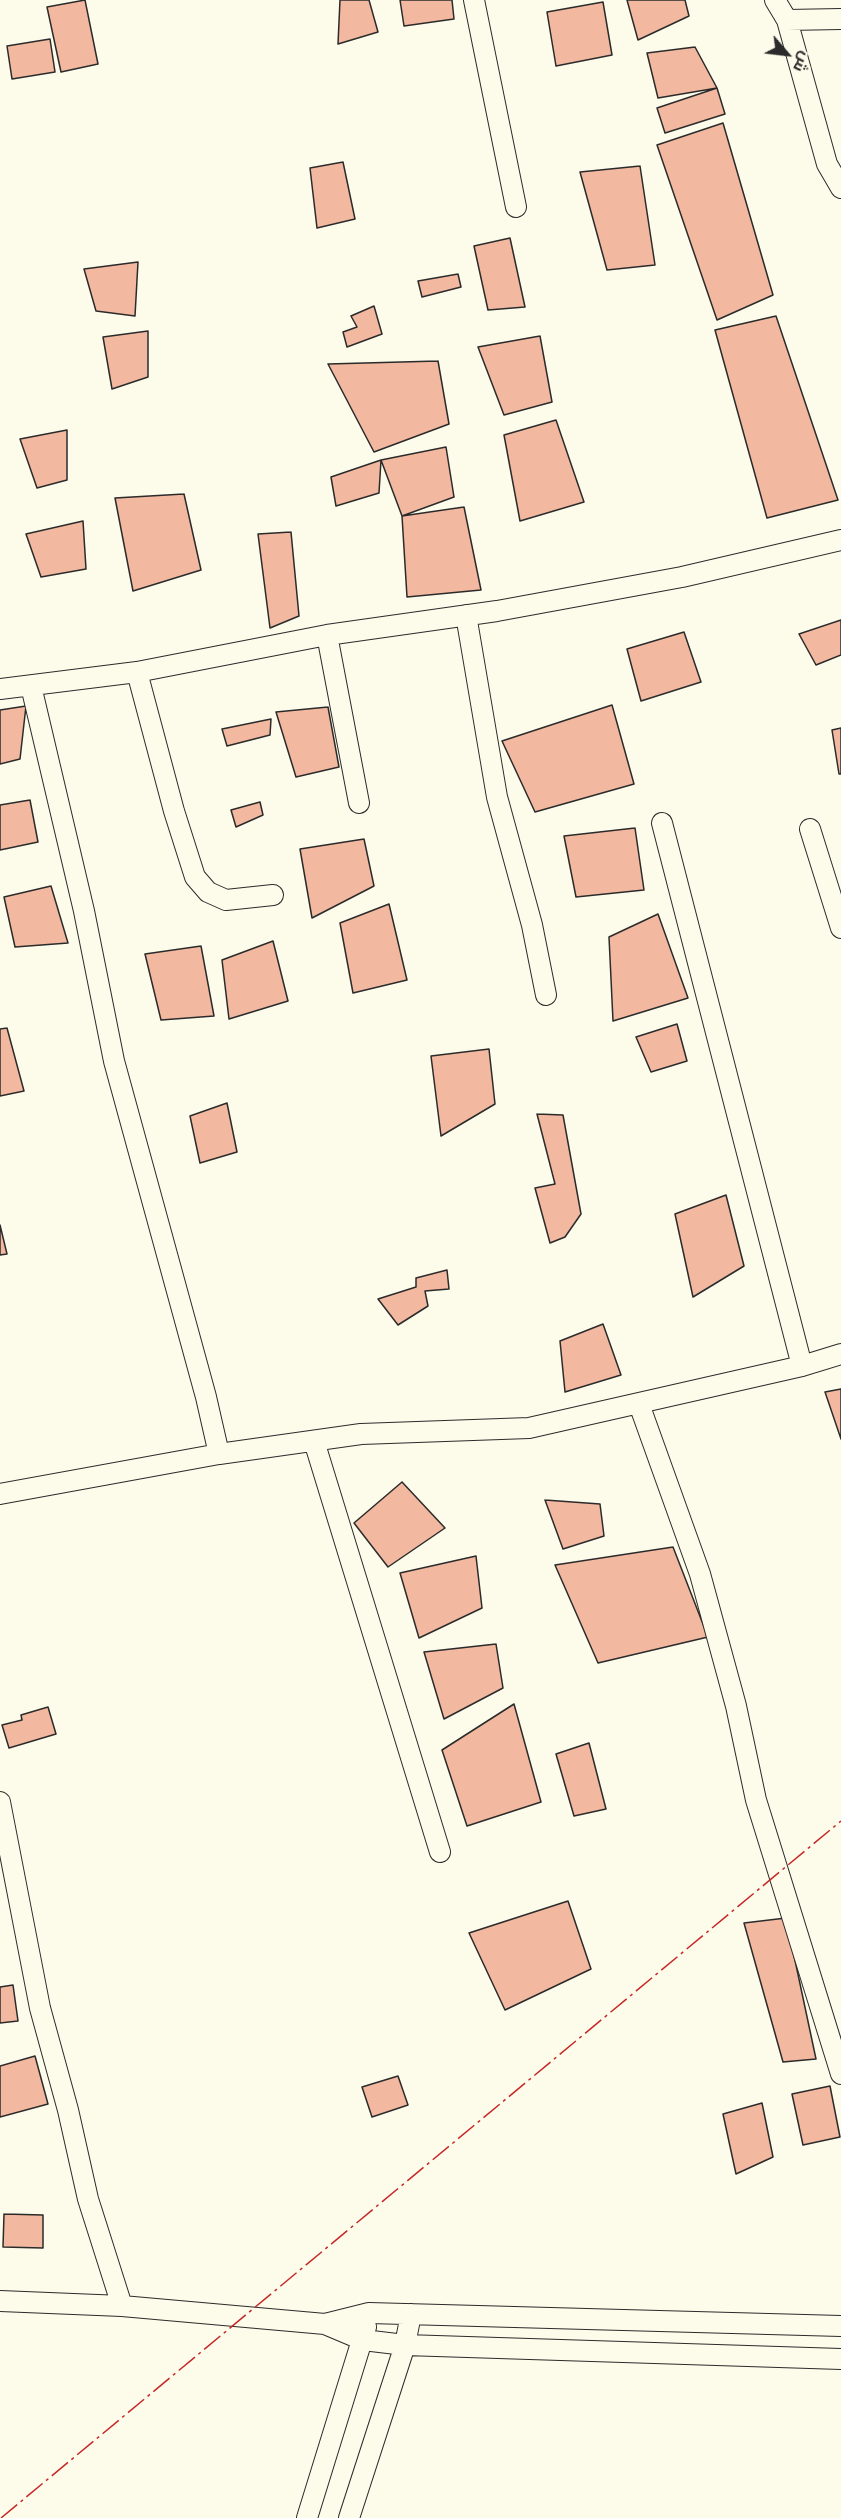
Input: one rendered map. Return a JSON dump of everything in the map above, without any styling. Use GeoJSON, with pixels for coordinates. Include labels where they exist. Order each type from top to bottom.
{"type":"FeatureCollection","features":[{"type":"Feature","properties":{"kind":"street"},"geometry":{"type":"LineString","coordinates":[[474,0],[516,207]]}},
{"type":"Feature","properties":{"kind":"street"},"geometry":{"type":"LineString","coordinates":[[775,0],[787,20],[827,164],[841,188]]}},
{"type":"Feature","properties":{"kind":"street"},"geometry":{"type":"LineString","coordinates":[[787,20],[841,19]]}},
{"type":"Feature","properties":{"kind":"street"},"geometry":{"type":"LineString","coordinates":[[0,689],[137,672],[327,635],[466,615],[682,577],[841,540]]}},
{"type":"Feature","properties":{"kind":"street"},"geometry":{"type":"LineString","coordinates":[[466,615],[497,797],[532,925],[546,994]]}},
{"type":"Feature","properties":{"kind":"street"},"geometry":{"type":"LineString","coordinates":[[327,635],[359,803]]}},
{"type":"Feature","properties":{"kind":"street"},"geometry":{"type":"LineString","coordinates":[[137,672],[174,811],[195,877],[208,892],[226,900],[273,895]]}},
{"type":"Feature","properties":{"kind":"street"},"geometry":{"type":"LineString","coordinates":[[31,686],[84,911],[114,1060],[203,1385],[219,1454]]}},
{"type":"Feature","properties":{"kind":"street"},"geometry":{"type":"LineString","coordinates":[[662,823],[802,1366]]}},
{"type":"Feature","properties":{"kind":"street"},"geometry":{"type":"LineString","coordinates":[[810,828],[841,928]]}},
{"type":"Feature","properties":{"kind":"street"},"geometry":{"type":"LineString","coordinates":[[0,1494],[219,1454],[360,1434],[530,1428],[802,1366],[841,1354]]}},
{"type":"Feature","properties":{"kind":"street"},"geometry":{"type":"LineString","coordinates":[[639,1404],[700,1574],[736,1706],[756,1800],[841,2074]]}},
{"type":"Feature","properties":{"kind":"street"},"geometry":{"type":"LineString","coordinates":[[314,1441],[440,1852]]}},
{"type":"Feature","properties":{"kind":"street"},"geometry":{"type":"LineString","coordinates":[[0,1802],[40,2008],[68,2110],[88,2199],[122,2306]]}},
{"type":"Feature","properties":{"kind":"street"},"geometry":{"type":"LineString","coordinates":[[0,2301],[122,2306],[325,2324],[363,2340],[405,2345],[841,2359]]}},
{"type":"Feature","properties":{"kind":"street"},"geometry":{"type":"LineString","coordinates":[[325,2324],[369,2313],[841,2326]]}},
{"type":"Feature","properties":{"kind":"street"},"geometry":{"type":"LineString","coordinates":[[307,2518],[363,2340],[369,2313]]}},
{"type":"Feature","properties":{"kind":"street"},"geometry":{"type":"LineString","coordinates":[[349,2518],[405,2345],[411,2314]]}},
{"type":"Feature","properties":{"kind":"building"},"geometry":{"type":"Polygon","coordinates":[[[85,0],[98,64],[61,72],[47,7],[85,0]]]}},
{"type":"Feature","properties":{"kind":"building"},"geometry":{"type":"Polygon","coordinates":[[[340,0],[369,0],[378,32],[338,44],[340,0]]]}},
{"type":"Feature","properties":{"kind":"building"},"geometry":{"type":"Polygon","coordinates":[[[400,0],[452,0],[454,19],[404,26],[400,0]]]}},
{"type":"Feature","properties":{"kind":"building"},"geometry":{"type":"Polygon","coordinates":[[[627,0],[685,0],[689,16],[638,40],[627,0]]]}},
{"type":"Feature","properties":{"kind":"building"},"geometry":{"type":"Polygon","coordinates":[[[603,2],[612,55],[556,66],[547,12],[603,2]]]}},
{"type":"Feature","properties":{"kind":"building"},"geometry":{"type":"Polygon","coordinates":[[[50,39],[55,72],[12,79],[7,46],[50,39]]]}},
{"type":"Feature","properties":{"kind":"building"},"geometry":{"type":"Polygon","coordinates":[[[695,47],[717,88],[658,98],[647,53],[695,47]]]}},
{"type":"Feature","properties":{"kind":"building"},"geometry":{"type":"Polygon","coordinates":[[[717,88],[725,114],[665,133],[657,108],[717,88]]]}},
{"type":"Feature","properties":{"kind":"building"},"geometry":{"type":"Polygon","coordinates":[[[723,123],[773,295],[717,320],[657,145],[723,123]]]}},
{"type":"Feature","properties":{"kind":"building"},"geometry":{"type":"Polygon","coordinates":[[[343,162],[355,219],[317,228],[310,168],[343,162]]]}},
{"type":"Feature","properties":{"kind":"building"},"geometry":{"type":"Polygon","coordinates":[[[640,166],[655,265],[607,270],[580,172],[640,166]]]}},
{"type":"Feature","properties":{"kind":"building"},"geometry":{"type":"Polygon","coordinates":[[[510,238],[525,307],[488,310],[474,246],[510,238]]]}},
{"type":"Feature","properties":{"kind":"building"},"geometry":{"type":"Polygon","coordinates":[[[138,262],[135,316],[96,311],[84,269],[138,262]]]}},
{"type":"Feature","properties":{"kind":"building"},"geometry":{"type":"Polygon","coordinates":[[[458,274],[461,287],[422,297],[418,281],[458,274]]]}},
{"type":"Feature","properties":{"kind":"building"},"geometry":{"type":"Polygon","coordinates":[[[374,306],[382,334],[347,347],[343,332],[357,327],[351,316],[374,306]]]}},
{"type":"Feature","properties":{"kind":"building"},"geometry":{"type":"Polygon","coordinates":[[[776,316],[838,500],[767,518],[715,330],[776,316]]]}},
{"type":"Feature","properties":{"kind":"building"},"geometry":{"type":"Polygon","coordinates":[[[148,331],[148,377],[112,389],[103,337],[148,331]]]}},
{"type":"Feature","properties":{"kind":"building"},"geometry":{"type":"Polygon","coordinates":[[[540,336],[552,402],[504,415],[478,347],[540,336]]]}},
{"type":"Feature","properties":{"kind":"building"},"geometry":{"type":"Polygon","coordinates":[[[438,361],[449,424],[374,452],[328,364],[438,361]]]}},
{"type":"Feature","properties":{"kind":"building"},"geometry":{"type":"Polygon","coordinates":[[[556,420],[584,502],[520,521],[504,435],[556,420]]]}},
{"type":"Feature","properties":{"kind":"building"},"geometry":{"type":"Polygon","coordinates":[[[67,430],[67,480],[37,488],[20,439],[67,430]]]}},
{"type":"Feature","properties":{"kind":"building"},"geometry":{"type":"Polygon","coordinates":[[[446,447],[454,497],[402,516],[381,460],[446,447]]]}},
{"type":"Feature","properties":{"kind":"building"},"geometry":{"type":"Polygon","coordinates":[[[381,460],[379,493],[336,506],[331,477],[381,460]]]}},
{"type":"Feature","properties":{"kind":"building"},"geometry":{"type":"Polygon","coordinates":[[[184,494],[201,570],[133,591],[115,498],[184,494]]]}},
{"type":"Feature","properties":{"kind":"building"},"geometry":{"type":"Polygon","coordinates":[[[464,507],[481,590],[407,597],[402,516],[464,507]]]}},
{"type":"Feature","properties":{"kind":"building"},"geometry":{"type":"Polygon","coordinates":[[[83,521],[86,569],[41,577],[26,534],[83,521]]]}},
{"type":"Feature","properties":{"kind":"building"},"geometry":{"type":"Polygon","coordinates":[[[291,532],[299,616],[270,628],[258,534],[291,532]]]}},
{"type":"Feature","properties":{"kind":"building"},"geometry":{"type":"Polygon","coordinates":[[[841,620],[841,655],[816,665],[799,634],[841,620]]]}},
{"type":"Feature","properties":{"kind":"building"},"geometry":{"type":"Polygon","coordinates":[[[684,632],[701,682],[641,701],[627,649],[684,632]]]}},
{"type":"Feature","properties":{"kind":"building"},"geometry":{"type":"Polygon","coordinates":[[[612,705],[634,784],[535,812],[502,741],[612,705]]]}},
{"type":"Feature","properties":{"kind":"building"},"geometry":{"type":"Polygon","coordinates":[[[26,706],[20,759],[0,764],[0,710],[26,706]]]}},
{"type":"Feature","properties":{"kind":"building"},"geometry":{"type":"Polygon","coordinates":[[[328,707],[339,767],[296,777],[276,712],[328,707]]]}},
{"type":"Feature","properties":{"kind":"building"},"geometry":{"type":"Polygon","coordinates":[[[271,719],[270,735],[227,746],[222,729],[271,719]]]}},
{"type":"Feature","properties":{"kind":"building"},"geometry":{"type":"Polygon","coordinates":[[[841,728],[841,774],[839,774],[832,730],[841,728]]]}},
{"type":"Feature","properties":{"kind":"building"},"geometry":{"type":"Polygon","coordinates":[[[30,800],[38,842],[0,850],[0,805],[30,800]]]}},
{"type":"Feature","properties":{"kind":"building"},"geometry":{"type":"Polygon","coordinates":[[[260,802],[263,815],[236,827],[231,810],[260,802]]]}},
{"type":"Feature","properties":{"kind":"building"},"geometry":{"type":"Polygon","coordinates":[[[635,828],[644,890],[576,897],[564,836],[635,828]]]}},
{"type":"Feature","properties":{"kind":"building"},"geometry":{"type":"Polygon","coordinates":[[[364,839],[374,886],[312,918],[300,849],[364,839]]]}},
{"type":"Feature","properties":{"kind":"building"},"geometry":{"type":"Polygon","coordinates":[[[51,886],[68,943],[15,947],[4,897],[51,886]]]}},
{"type":"Feature","properties":{"kind":"building"},"geometry":{"type":"Polygon","coordinates":[[[389,904],[407,980],[353,993],[340,923],[389,904]]]}},
{"type":"Feature","properties":{"kind":"building"},"geometry":{"type":"Polygon","coordinates":[[[658,914],[688,998],[613,1021],[609,937],[658,914]]]}},
{"type":"Feature","properties":{"kind":"building"},"geometry":{"type":"Polygon","coordinates":[[[273,941],[288,1001],[229,1019],[222,960],[273,941]]]}},
{"type":"Feature","properties":{"kind":"building"},"geometry":{"type":"Polygon","coordinates":[[[201,946],[214,1016],[161,1020],[145,954],[201,946]]]}},
{"type":"Feature","properties":{"kind":"building"},"geometry":{"type":"Polygon","coordinates":[[[677,1024],[687,1061],[651,1072],[636,1037],[677,1024]]]}},
{"type":"Feature","properties":{"kind":"building"},"geometry":{"type":"Polygon","coordinates":[[[7,1028],[24,1091],[0,1096],[0,1029],[7,1028]]]}},
{"type":"Feature","properties":{"kind":"building"},"geometry":{"type":"Polygon","coordinates":[[[489,1049],[495,1104],[441,1136],[431,1056],[489,1049]]]}},
{"type":"Feature","properties":{"kind":"building"},"geometry":{"type":"Polygon","coordinates":[[[227,1103],[237,1152],[200,1163],[190,1116],[227,1103]]]}},
{"type":"Feature","properties":{"kind":"building"},"geometry":{"type":"Polygon","coordinates":[[[537,1114],[563,1115],[581,1214],[565,1237],[550,1243],[535,1188],[555,1184],[537,1114]]]}},
{"type":"Feature","properties":{"kind":"building"},"geometry":{"type":"Polygon","coordinates":[[[726,1195],[744,1266],[693,1297],[675,1214],[726,1195]]]}},
{"type":"Feature","properties":{"kind":"building"},"geometry":{"type":"Polygon","coordinates":[[[0,1225],[7,1254],[0,1255],[0,1225]]]}},
{"type":"Feature","properties":{"kind":"building"},"geometry":{"type":"Polygon","coordinates":[[[447,1270],[449,1289],[425,1291],[428,1306],[398,1325],[378,1299],[416,1287],[416,1278],[447,1270]]]}},
{"type":"Feature","properties":{"kind":"building"},"geometry":{"type":"Polygon","coordinates":[[[603,1324],[621,1375],[565,1392],[560,1341],[603,1324]]]}},
{"type":"Feature","properties":{"kind":"building"},"geometry":{"type":"Polygon","coordinates":[[[841,1389],[841,1439],[825,1392],[841,1389]]]}},
{"type":"Feature","properties":{"kind":"building"},"geometry":{"type":"Polygon","coordinates":[[[402,1482],[445,1528],[388,1567],[354,1523],[402,1482]]]}},
{"type":"Feature","properties":{"kind":"building"},"geometry":{"type":"Polygon","coordinates":[[[545,1500],[600,1504],[604,1536],[563,1549],[545,1500]]]}},
{"type":"Feature","properties":{"kind":"building"},"geometry":{"type":"Polygon","coordinates":[[[673,1547],[708,1637],[598,1663],[555,1565],[673,1547]]]}},
{"type":"Feature","properties":{"kind":"building"},"geometry":{"type":"Polygon","coordinates":[[[476,1556],[482,1608],[419,1638],[400,1573],[476,1556]]]}},
{"type":"Feature","properties":{"kind":"building"},"geometry":{"type":"Polygon","coordinates":[[[496,1644],[503,1688],[444,1719],[424,1652],[496,1644]]]}},
{"type":"Feature","properties":{"kind":"building"},"geometry":{"type":"Polygon","coordinates":[[[514,1704],[541,1802],[467,1826],[442,1750],[514,1704]]]}},
{"type":"Feature","properties":{"kind":"building"},"geometry":{"type":"Polygon","coordinates":[[[48,1707],[56,1734],[9,1748],[2,1725],[22,1720],[21,1715],[48,1707]]]}},
{"type":"Feature","properties":{"kind":"building"},"geometry":{"type":"Polygon","coordinates":[[[589,1743],[606,1809],[574,1816],[556,1754],[589,1743]]]}},
{"type":"Feature","properties":{"kind":"building"},"geometry":{"type":"Polygon","coordinates":[[[568,1901],[591,1969],[505,2010],[469,1933],[568,1901]]]}},
{"type":"Feature","properties":{"kind":"building"},"geometry":{"type":"Polygon","coordinates":[[[786,1918],[816,2059],[783,2062],[744,1923],[786,1918]]]}},
{"type":"Feature","properties":{"kind":"building"},"geometry":{"type":"Polygon","coordinates":[[[13,1985],[18,2021],[0,2023],[0,1987],[13,1985]]]}},
{"type":"Feature","properties":{"kind":"building"},"geometry":{"type":"Polygon","coordinates":[[[35,2056],[48,2104],[0,2117],[0,2066],[35,2056]]]}},
{"type":"Feature","properties":{"kind":"building"},"geometry":{"type":"Polygon","coordinates":[[[398,2076],[408,2105],[372,2117],[362,2087],[398,2076]]]}},
{"type":"Feature","properties":{"kind":"building"},"geometry":{"type":"Polygon","coordinates":[[[830,2086],[840,2137],[803,2145],[792,2094],[830,2086]]]}},
{"type":"Feature","properties":{"kind":"building"},"geometry":{"type":"Polygon","coordinates":[[[762,2103],[773,2157],[736,2174],[723,2114],[762,2103]]]}},
{"type":"Feature","properties":{"kind":"building"},"geometry":{"type":"Polygon","coordinates":[[[4,2214],[43,2215],[43,2248],[3,2247],[4,2214]]]}},
{"type":"Feature","properties":{"kind":"power"},"geometry":{"type":"LineString","coordinates":[[1,2518],[841,1821]]}}]}
